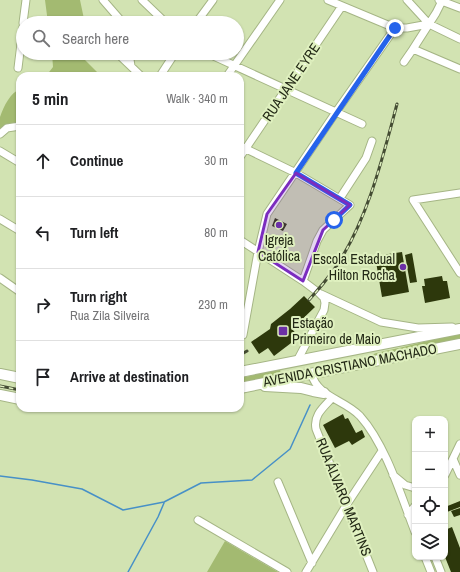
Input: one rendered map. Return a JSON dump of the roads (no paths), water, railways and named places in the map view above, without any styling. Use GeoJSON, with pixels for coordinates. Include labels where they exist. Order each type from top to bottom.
{"type":"FeatureCollection","features":[{"type":"Feature","properties":{"kind":"highway","name":"AVENIDA CRISTIANO MACHADO"},"geometry":{"type":"LineString","coordinates":[[244,371],[377,346],[460,328]]}},
{"type":"Feature","properties":{"kind":"highway","name":"AVENIDA CRISTIANO MACHADO"},"geometry":{"type":"LineString","coordinates":[[244,387],[460,344]]}},
{"type":"Feature","properties":{"kind":"highway"},"geometry":{"type":"LineString","coordinates":[[311,373],[316,364],[321,361],[372,352],[377,346]]}},
{"type":"Feature","properties":{"kind":"highway"},"geometry":{"type":"LineString","coordinates":[[297,360],[297,376],[301,388]]}},
{"type":"Feature","properties":{"kind":"highway"},"geometry":{"type":"LineString","coordinates":[[0,374],[16,377]]}},
{"type":"Feature","properties":{"kind":"highway"},"geometry":{"type":"LineString","coordinates":[[251,385],[301,388],[328,395]]}},
{"type":"Feature","properties":{"kind":"highway"},"geometry":{"type":"LineString","coordinates":[[0,395],[16,398]]}},
{"type":"Feature","properties":{"kind":"street"},"geometry":{"type":"LineString","coordinates":[[25,16],[26,0]]}},
{"type":"Feature","properties":{"kind":"street"},"geometry":{"type":"LineString","coordinates":[[103,0],[117,16]]}},
{"type":"Feature","properties":{"kind":"street"},"geometry":{"type":"LineString","coordinates":[[201,16],[213,0]]}},
{"type":"Feature","properties":{"kind":"street"},"geometry":{"type":"LineString","coordinates":[[244,52],[280,0]]}},
{"type":"Feature","properties":{"kind":"street"},"geometry":{"type":"LineString","coordinates":[[328,0],[395,28],[402,29],[429,24]]}},
{"type":"Feature","properties":{"kind":"street"},"geometry":{"type":"LineString","coordinates":[[407,0],[429,24],[460,39]]}},
{"type":"Feature","properties":{"kind":"street"},"geometry":{"type":"LineString","coordinates":[[143,1],[159,16]]}},
{"type":"Feature","properties":{"kind":"street"},"geometry":{"type":"LineString","coordinates":[[404,62],[429,24],[441,1],[460,8]]}},
{"type":"Feature","properties":{"kind":"street","name":"RUA JANE EYRE"},"geometry":{"type":"LineString","coordinates":[[244,147],[287,89],[342,6]]}},
{"type":"Feature","properties":{"kind":"street"},"geometry":{"type":"LineString","coordinates":[[415,27],[418,24],[420,14]]}},
{"type":"Feature","properties":{"kind":"street"},"geometry":{"type":"LineString","coordinates":[[244,329],[258,252],[267,214],[395,28]]}},
{"type":"Feature","properties":{"kind":"street"},"geometry":{"type":"LineString","coordinates":[[413,49],[460,69]]}},
{"type":"Feature","properties":{"kind":"street"},"geometry":{"type":"LineString","coordinates":[[18,68],[19,60]]}},
{"type":"Feature","properties":{"kind":"street"},"geometry":{"type":"LineString","coordinates":[[125,60],[137,72]]}},
{"type":"Feature","properties":{"kind":"street"},"geometry":{"type":"LineString","coordinates":[[130,60],[131,66]]}},
{"type":"Feature","properties":{"kind":"street"},"geometry":{"type":"LineString","coordinates":[[163,72],[170,60]]}},
{"type":"Feature","properties":{"kind":"street"},"geometry":{"type":"LineString","coordinates":[[222,60],[362,124]]}},
{"type":"Feature","properties":{"kind":"street"},"geometry":{"type":"LineString","coordinates":[[230,72],[238,60]]}},
{"type":"Feature","properties":{"kind":"street"},"geometry":{"type":"LineString","coordinates":[[0,134],[7,128],[16,127]]}},
{"type":"Feature","properties":{"kind":"street"},"geometry":{"type":"LineString","coordinates":[[340,198],[366,158],[372,141]]}},
{"type":"Feature","properties":{"kind":"street"},"geometry":{"type":"LineString","coordinates":[[244,148],[296,173],[350,205],[323,230],[317,241],[303,281]]}},
{"type":"Feature","properties":{"kind":"street"},"geometry":{"type":"LineString","coordinates":[[0,151],[16,161]]}},
{"type":"Feature","properties":{"kind":"street"},"geometry":{"type":"LineString","coordinates":[[460,192],[412,200],[460,273]]}},
{"type":"Feature","properties":{"kind":"street"},"geometry":{"type":"LineString","coordinates":[[0,219],[16,229]]}},
{"type":"Feature","properties":{"kind":"street"},"geometry":{"type":"LineString","coordinates":[[244,243],[303,281],[324,298],[324,310],[297,360]]}},
{"type":"Feature","properties":{"kind":"street"},"geometry":{"type":"LineString","coordinates":[[0,278],[16,289]]}},
{"type":"Feature","properties":{"kind":"street"},"geometry":{"type":"LineString","coordinates":[[319,293],[381,322],[418,328],[460,328]]}},
{"type":"Feature","properties":{"kind":"street"},"geometry":{"type":"LineString","coordinates":[[324,310],[334,302],[339,302]]}},
{"type":"Feature","properties":{"kind":"street"},"geometry":{"type":"LineString","coordinates":[[311,373],[314,382],[328,395],[359,416],[370,430],[392,473],[412,525]]}},
{"type":"Feature","properties":{"kind":"street","name":"RUA ÁLVARO MARTINS"},"geometry":{"type":"LineString","coordinates":[[328,395],[317,415],[315,422],[316,429],[373,572]]}},
{"type":"Feature","properties":{"kind":"street"},"geometry":{"type":"LineString","coordinates":[[448,466],[460,444]]}},
{"type":"Feature","properties":{"kind":"street"},"geometry":{"type":"LineString","coordinates":[[306,572],[347,504],[382,452]]}},
{"type":"Feature","properties":{"kind":"street"},"geometry":{"type":"LineString","coordinates":[[453,459],[460,475]]}},
{"type":"Feature","properties":{"kind":"street"},"geometry":{"type":"LineString","coordinates":[[392,473],[405,485],[412,487]]}},
{"type":"Feature","properties":{"kind":"street"},"geometry":{"type":"LineString","coordinates":[[278,482],[312,563]]}},
{"type":"Feature","properties":{"kind":"street"},"geometry":{"type":"LineString","coordinates":[[408,515],[412,510]]}},
{"type":"Feature","properties":{"kind":"street"},"geometry":{"type":"LineString","coordinates":[[198,520],[286,572]]}},
{"type":"Feature","properties":{"kind":"street"},"geometry":{"type":"LineString","coordinates":[[426,560],[431,572]]}},
{"type":"Feature","properties":{"kind":"street"},"geometry":{"type":"LineString","coordinates":[[436,560],[441,572]]}},
{"type":"Feature","properties":{"kind":"waterway"},"geometry":{"type":"LineString","coordinates":[[0,476],[82,489],[123,510],[164,502],[201,483],[252,480],[290,449],[310,405]]}},
{"type":"Feature","properties":{"kind":"waterway"},"geometry":{"type":"LineString","coordinates":[[128,572],[164,503]]}},
{"type":"Feature","properties":{"kind":"railway"},"geometry":{"type":"LineString","coordinates":[[309,300],[336,267],[357,229],[380,167],[397,104]]}},
{"type":"Feature","properties":{"kind":"railway"},"geometry":{"type":"LineString","coordinates":[[0,386],[16,389]]}},
{"type":"Feature","properties":{"kind":"place","name":"Igreja Católica"},"geometry":{"type":"Point","coordinates":[279,225]}},
{"type":"Feature","properties":{"kind":"place","name":"Escola Estadual Hilton Rocha"},"geometry":{"type":"Point","coordinates":[403,267]}},
{"type":"Feature","properties":{"kind":"place","name":"Estação Primeiro de Maio"},"geometry":{"type":"Point","coordinates":[283,331]}}]}
